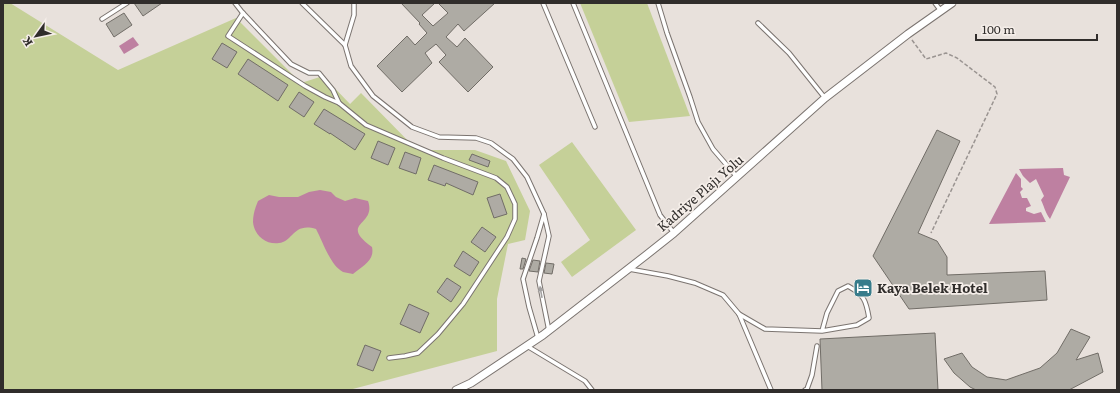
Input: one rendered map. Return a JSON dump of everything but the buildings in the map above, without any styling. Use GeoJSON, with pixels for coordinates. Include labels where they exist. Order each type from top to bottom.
{"type":"FeatureCollection","features":[{"type":"Feature","properties":{"kind":"street","name":"Kadriye Plajı Yolu"},"geometry":{"type":"LineString","coordinates":[[456,390],[471,383],[549,331],[674,233],[825,98],[908,34],[952,3]]}},
{"type":"Feature","properties":{"kind":"lane"},"geometry":{"type":"LineString","coordinates":[[102,20],[127,3]]}},
{"type":"Feature","properties":{"kind":"lane"},"geometry":{"type":"LineString","coordinates":[[235,3],[292,64],[309,73],[319,73],[333,90],[339,103]]}},
{"type":"Feature","properties":{"kind":"lane"},"geometry":{"type":"LineString","coordinates":[[302,3],[345,45],[351,66],[373,96],[412,127],[439,137],[476,138],[491,143],[513,159],[527,177],[544,214],[548,236],[539,281],[549,331]]}},
{"type":"Feature","properties":{"kind":"lane"},"geometry":{"type":"LineString","coordinates":[[345,45],[354,15],[354,3]]}},
{"type":"Feature","properties":{"kind":"lane"},"geometry":{"type":"LineString","coordinates":[[543,3],[595,127]]}},
{"type":"Feature","properties":{"kind":"lane"},"geometry":{"type":"LineString","coordinates":[[573,3],[660,215],[674,233]]}},
{"type":"Feature","properties":{"kind":"lane"},"geometry":{"type":"LineString","coordinates":[[658,3],[698,122],[713,149],[737,177]]}},
{"type":"Feature","properties":{"kind":"lane"},"geometry":{"type":"LineString","coordinates":[[935,3],[941,11]]}},
{"type":"Feature","properties":{"kind":"lane"},"geometry":{"type":"LineString","coordinates":[[243,13],[228,36],[305,86],[325,98],[339,103],[366,125],[443,158],[496,178],[507,186],[515,204],[515,219],[507,237],[463,304],[438,334],[418,352],[405,356],[389,358]]}},
{"type":"Feature","properties":{"kind":"lane"},"geometry":{"type":"LineString","coordinates":[[758,23],[789,54],[825,98]]}},
{"type":"Feature","properties":{"kind":"lane"},"geometry":{"type":"LineString","coordinates":[[538,339],[523,279],[544,214]]}},
{"type":"Feature","properties":{"kind":"lane"},"geometry":{"type":"LineString","coordinates":[[628,269],[668,276],[695,283],[723,295],[739,314],[771,390]]}},
{"type":"Feature","properties":{"kind":"lane"},"geometry":{"type":"LineString","coordinates":[[739,314],[765,330],[822,331],[857,326],[869,318],[867,305],[860,292],[848,286],[838,291],[827,313],[822,331]]}},
{"type":"Feature","properties":{"kind":"lane"},"geometry":{"type":"LineString","coordinates":[[527,346],[585,381],[592,390]]}},
{"type":"Feature","properties":{"kind":"lane"},"geometry":{"type":"LineString","coordinates":[[805,390],[807,389],[812,375],[817,346]]}},
{"type":"Feature","properties":{"kind":"path"},"geometry":{"type":"LineString","coordinates":[[908,34],[926,60],[946,53],[957,58],[995,87],[997,94],[931,233]]}},
{"type":"Feature","properties":{"kind":"green space"},"geometry":{"type":"Polygon","coordinates":[[[3,3],[10,3],[118,70],[236,18],[301,83],[323,76],[350,104],[361,93],[417,150],[475,150],[506,161],[530,211],[525,240],[508,244],[497,299],[497,351],[349,390],[3,390],[3,3]]]}},
{"type":"Feature","properties":{"kind":"green space"},"geometry":{"type":"Polygon","coordinates":[[[580,3],[647,3],[690,116],[629,122],[580,3]]]}},
{"type":"Feature","properties":{"kind":"green space"},"geometry":{"type":"Polygon","coordinates":[[[572,142],[636,230],[572,277],[561,262],[590,240],[539,165],[572,142]]]}},
{"type":"Feature","properties":{"kind":"shaded area"},"geometry":{"type":"Polygon","coordinates":[[[133,37],[139,45],[124,54],[119,46],[133,37]]]}},
{"type":"Feature","properties":{"kind":"shaded area"},"geometry":{"type":"Polygon","coordinates":[[[1063,168],[1064,175],[1070,177],[1050,219],[1041,200],[1044,196],[1036,179],[1030,183],[1019,169],[1063,168]]]}},
{"type":"Feature","properties":{"kind":"shaded area"},"geometry":{"type":"Polygon","coordinates":[[[1016,173],[1021,179],[1021,187],[1023,189],[1020,192],[1022,198],[1027,198],[1031,206],[1026,208],[1026,211],[1034,214],[1041,212],[1046,222],[989,224],[1016,173]]]}},
{"type":"Feature","properties":{"kind":"shaded area"},"geometry":{"type":"Polygon","coordinates":[[[320,190],[331,192],[336,197],[345,201],[355,198],[368,201],[368,215],[358,228],[358,233],[362,239],[372,247],[372,256],[367,263],[353,274],[343,272],[338,269],[327,253],[316,229],[302,228],[284,242],[274,243],[265,241],[258,235],[254,227],[253,217],[258,201],[269,195],[279,197],[298,197],[309,192],[320,190]]]}},
{"type":"Feature","properties":{"kind":"place","name":"Kaya Belek Hotel"},"geometry":{"type":"Point","coordinates":[863,288]}}]}
